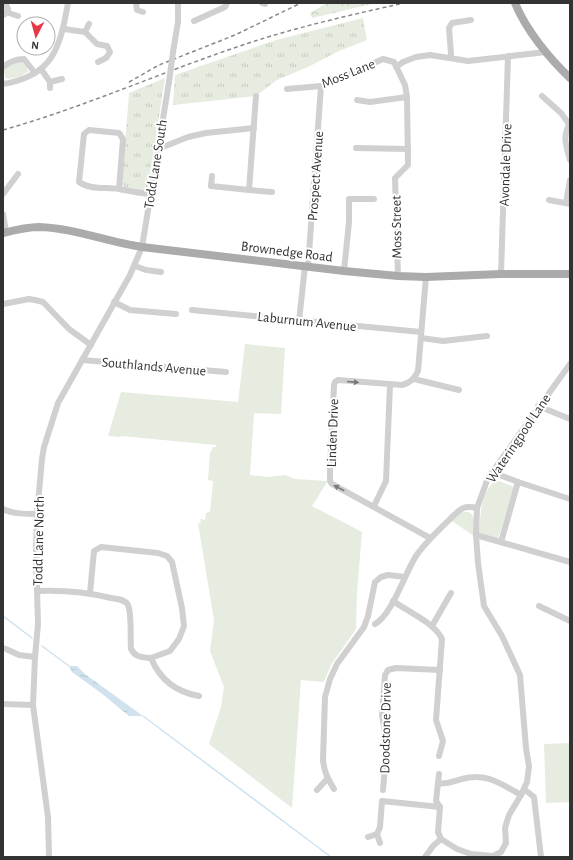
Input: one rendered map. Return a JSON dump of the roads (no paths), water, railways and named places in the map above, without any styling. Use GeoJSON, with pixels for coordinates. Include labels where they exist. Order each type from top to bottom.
{"type":"FeatureCollection","features":[{"type":"Feature","properties":{"kind":"main road"},"geometry":{"type":"LineString","coordinates":[[514,3],[546,52],[570,78]]}},
{"type":"Feature","properties":{"kind":"main road","name":"Brownedge Road"},"geometry":{"type":"LineString","coordinates":[[5,232],[29,228],[50,228],[78,232],[142,247],[398,276],[426,277],[501,274],[570,274]]}},
{"type":"Feature","properties":{"kind":"street"},"geometry":{"type":"LineString","coordinates":[[5,3],[8,9],[5,13],[18,16]]}},
{"type":"Feature","properties":{"kind":"street"},"geometry":{"type":"LineString","coordinates":[[3,84],[25,78],[35,73],[41,69],[54,54],[64,29],[68,3]]}},
{"type":"Feature","properties":{"kind":"street"},"geometry":{"type":"LineString","coordinates":[[136,3],[137,10],[143,12]]}},
{"type":"Feature","properties":{"kind":"street","name":"Todd Lane South"},"geometry":{"type":"LineString","coordinates":[[142,247],[178,22],[178,3]]}},
{"type":"Feature","properties":{"kind":"street"},"geometry":{"type":"LineString","coordinates":[[194,22],[225,7],[227,3]]}},
{"type":"Feature","properties":{"kind":"street"},"geometry":{"type":"LineString","coordinates":[[450,58],[449,28],[452,23],[471,20]]}},
{"type":"Feature","properties":{"kind":"street"},"geometry":{"type":"LineString","coordinates":[[84,32],[89,24]]}},
{"type":"Feature","properties":{"kind":"street"},"geometry":{"type":"LineString","coordinates":[[64,29],[84,32],[97,44],[107,46],[113,53],[98,62]]}},
{"type":"Feature","properties":{"kind":"street","name":"Moss Lane"},"geometry":{"type":"LineString","coordinates":[[287,89],[322,86],[383,59],[394,62],[396,68],[403,62],[416,57],[430,55],[468,61],[546,52]]}},
{"type":"Feature","properties":{"kind":"street","name":"Avondale Drive"},"geometry":{"type":"LineString","coordinates":[[501,274],[508,56]]}},
{"type":"Feature","properties":{"kind":"street"},"geometry":{"type":"LineString","coordinates":[[3,67],[17,59],[24,60],[35,73]]}},
{"type":"Feature","properties":{"kind":"street"},"geometry":{"type":"LineString","coordinates":[[356,148],[408,149],[408,97],[405,85],[396,68]]}},
{"type":"Feature","properties":{"kind":"street"},"geometry":{"type":"LineString","coordinates":[[41,69],[50,85],[62,79]]}},
{"type":"Feature","properties":{"kind":"street","name":"Prospect Avenue"},"geometry":{"type":"LineString","coordinates":[[299,321],[307,266],[322,86]]}},
{"type":"Feature","properties":{"kind":"street"},"geometry":{"type":"LineString","coordinates":[[248,190],[256,96]]}},
{"type":"Feature","properties":{"kind":"street"},"geometry":{"type":"LineString","coordinates":[[542,96],[570,123],[565,132],[564,138],[570,160]]}},
{"type":"Feature","properties":{"kind":"street"},"geometry":{"type":"LineString","coordinates":[[357,100],[370,102],[408,97]]}},
{"type":"Feature","properties":{"kind":"street"},"geometry":{"type":"LineString","coordinates":[[158,149],[188,137],[206,133],[254,128]]}},
{"type":"Feature","properties":{"kind":"street"},"geometry":{"type":"LineString","coordinates":[[119,189],[123,139],[119,133],[89,130],[84,134],[79,182],[84,185],[150,194]]}},
{"type":"Feature","properties":{"kind":"street","name":"Moss Street"},"geometry":{"type":"LineString","coordinates":[[398,276],[395,178],[408,165],[408,149]]}},
{"type":"Feature","properties":{"kind":"street"},"geometry":{"type":"LineString","coordinates":[[3,194],[18,174]]}},
{"type":"Feature","properties":{"kind":"street"},"geometry":{"type":"LineString","coordinates":[[212,176],[211,186],[272,192]]}},
{"type":"Feature","properties":{"kind":"street"},"geometry":{"type":"LineString","coordinates":[[549,200],[568,203],[570,180]]}},
{"type":"Feature","properties":{"kind":"street"},"geometry":{"type":"LineString","coordinates":[[344,271],[349,222],[349,199],[374,199]]}},
{"type":"Feature","properties":{"kind":"street"},"geometry":{"type":"LineString","coordinates":[[3,214],[5,232]]}},
{"type":"Feature","properties":{"kind":"street","name":"Todd Lane North"},"geometry":{"type":"LineString","coordinates":[[50,857],[48,817],[33,705],[38,624],[36,555],[37,514],[44,447],[58,403],[135,266],[142,247]]}},
{"type":"Feature","properties":{"kind":"street"},"geometry":{"type":"LineString","coordinates":[[135,266],[146,270],[162,272]]}},
{"type":"Feature","properties":{"kind":"street"},"geometry":{"type":"LineString","coordinates":[[426,277],[418,371],[414,379],[459,390]]}},
{"type":"Feature","properties":{"kind":"street"},"geometry":{"type":"LineString","coordinates":[[3,304],[29,299],[43,302],[69,329],[91,345]]}},
{"type":"Feature","properties":{"kind":"street"},"geometry":{"type":"LineString","coordinates":[[114,302],[130,310],[176,314]]}},
{"type":"Feature","properties":{"kind":"street","name":"Laburnum Avenue"},"geometry":{"type":"LineString","coordinates":[[192,310],[421,335],[443,340],[487,336]]}},
{"type":"Feature","properties":{"kind":"street","name":"Southlands Avenue"},"geometry":{"type":"LineString","coordinates":[[82,360],[226,372]]}},
{"type":"Feature","properties":{"kind":"street","name":"Wateringpool Lane"},"geometry":{"type":"LineString","coordinates":[[501,852],[506,843],[505,828],[509,815],[527,782],[529,766],[526,748],[520,675],[502,636],[484,606],[476,535],[477,508],[488,478],[538,406],[570,364]]}},
{"type":"Feature","properties":{"kind":"street","name":"Linden Drive"},"geometry":{"type":"LineString","coordinates":[[414,379],[402,386],[338,380],[335,382],[330,481],[332,484],[430,538]]}},
{"type":"Feature","properties":{"kind":"street"},"geometry":{"type":"LineString","coordinates":[[374,506],[386,481],[390,385]]}},
{"type":"Feature","properties":{"kind":"street"},"geometry":{"type":"LineString","coordinates":[[538,406],[570,419]]}},
{"type":"Feature","properties":{"kind":"street"},"geometry":{"type":"LineString","coordinates":[[492,472],[570,499]]}},
{"type":"Feature","properties":{"kind":"street","name":"Wateringpool Lane"},"geometry":{"type":"LineString","coordinates":[[500,542],[518,482]]}},
{"type":"Feature","properties":{"kind":"street"},"geometry":{"type":"LineString","coordinates":[[375,624],[380,621],[405,578],[415,557],[430,538],[462,508],[471,506],[477,508]]}},
{"type":"Feature","properties":{"kind":"street"},"geometry":{"type":"LineString","coordinates":[[3,509],[19,513],[37,514]]}},
{"type":"Feature","properties":{"kind":"street"},"geometry":{"type":"LineString","coordinates":[[476,535],[570,562]]}},
{"type":"Feature","properties":{"kind":"street"},"geometry":{"type":"LineString","coordinates":[[37,591],[63,590],[90,593],[123,600],[128,604],[130,649],[133,654],[138,657],[152,658],[170,651],[179,639],[184,626],[182,608],[172,562],[167,556],[141,551],[101,547],[94,551],[90,593]]}},
{"type":"Feature","properties":{"kind":"street"},"geometry":{"type":"LineString","coordinates":[[334,789],[327,779],[324,770],[323,744],[325,697],[330,679],[337,664],[364,627],[368,616],[375,582],[381,577],[388,575],[405,578]]}},
{"type":"Feature","properties":{"kind":"street"},"geometry":{"type":"LineString","coordinates":[[432,626],[451,593]]}},
{"type":"Feature","properties":{"kind":"street"},"geometry":{"type":"LineString","coordinates":[[392,601],[432,626],[440,633],[442,639],[436,720],[443,741],[439,756]]}},
{"type":"Feature","properties":{"kind":"street"},"geometry":{"type":"LineString","coordinates":[[539,606],[570,621]]}},
{"type":"Feature","properties":{"kind":"street"},"geometry":{"type":"LineString","coordinates":[[3,648],[19,655],[35,657]]}},
{"type":"Feature","properties":{"kind":"street"},"geometry":{"type":"LineString","coordinates":[[152,658],[156,670],[166,681],[186,694],[199,696]]}},
{"type":"Feature","properties":{"kind":"street","name":"Doodstone Drive"},"geometry":{"type":"LineString","coordinates":[[383,790],[387,744],[382,715],[385,675],[388,670],[396,668],[440,670]]}},
{"type":"Feature","properties":{"kind":"street"},"geometry":{"type":"LineString","coordinates":[[3,704],[33,705]]}},
{"type":"Feature","properties":{"kind":"street"},"geometry":{"type":"LineString","coordinates":[[439,774],[436,802],[440,807],[438,832],[441,839],[457,850],[471,854],[493,856],[501,852],[506,857]]}},
{"type":"Feature","properties":{"kind":"street"},"geometry":{"type":"LineString","coordinates":[[438,783],[452,783],[477,776],[499,782],[534,797],[541,857]]}},
{"type":"Feature","properties":{"kind":"street"},"geometry":{"type":"LineString","coordinates":[[317,790],[327,779]]}},
{"type":"Feature","properties":{"kind":"street"},"geometry":{"type":"LineString","coordinates":[[380,843],[377,834],[380,827],[382,801],[440,807]]}},
{"type":"Feature","properties":{"kind":"street"},"geometry":{"type":"LineString","coordinates":[[368,837],[377,834]]}},
{"type":"Feature","properties":{"kind":"street"},"geometry":{"type":"LineString","coordinates":[[425,857],[433,846],[441,839]]}},
{"type":"Feature","properties":{"kind":"water"},"geometry":{"type":"Polygon","coordinates":[[[69,666],[77,666],[85,674],[143,716],[129,716],[72,672],[69,666]]]}},
{"type":"Feature","properties":{"kind":"waterway"},"geometry":{"type":"LineString","coordinates":[[3,616],[32,638]]}},
{"type":"Feature","properties":{"kind":"waterway"},"geometry":{"type":"LineString","coordinates":[[42,646],[69,666]]}},
{"type":"Feature","properties":{"kind":"waterway"},"geometry":{"type":"LineString","coordinates":[[143,716],[331,857]]}},
{"type":"Feature","properties":{"kind":"railway"},"geometry":{"type":"LineString","coordinates":[[129,82],[159,65],[235,35],[301,3]]}},
{"type":"Feature","properties":{"kind":"railway"},"geometry":{"type":"LineString","coordinates":[[3,130],[61,112],[203,59],[274,35],[317,23],[404,3]]}}]}
